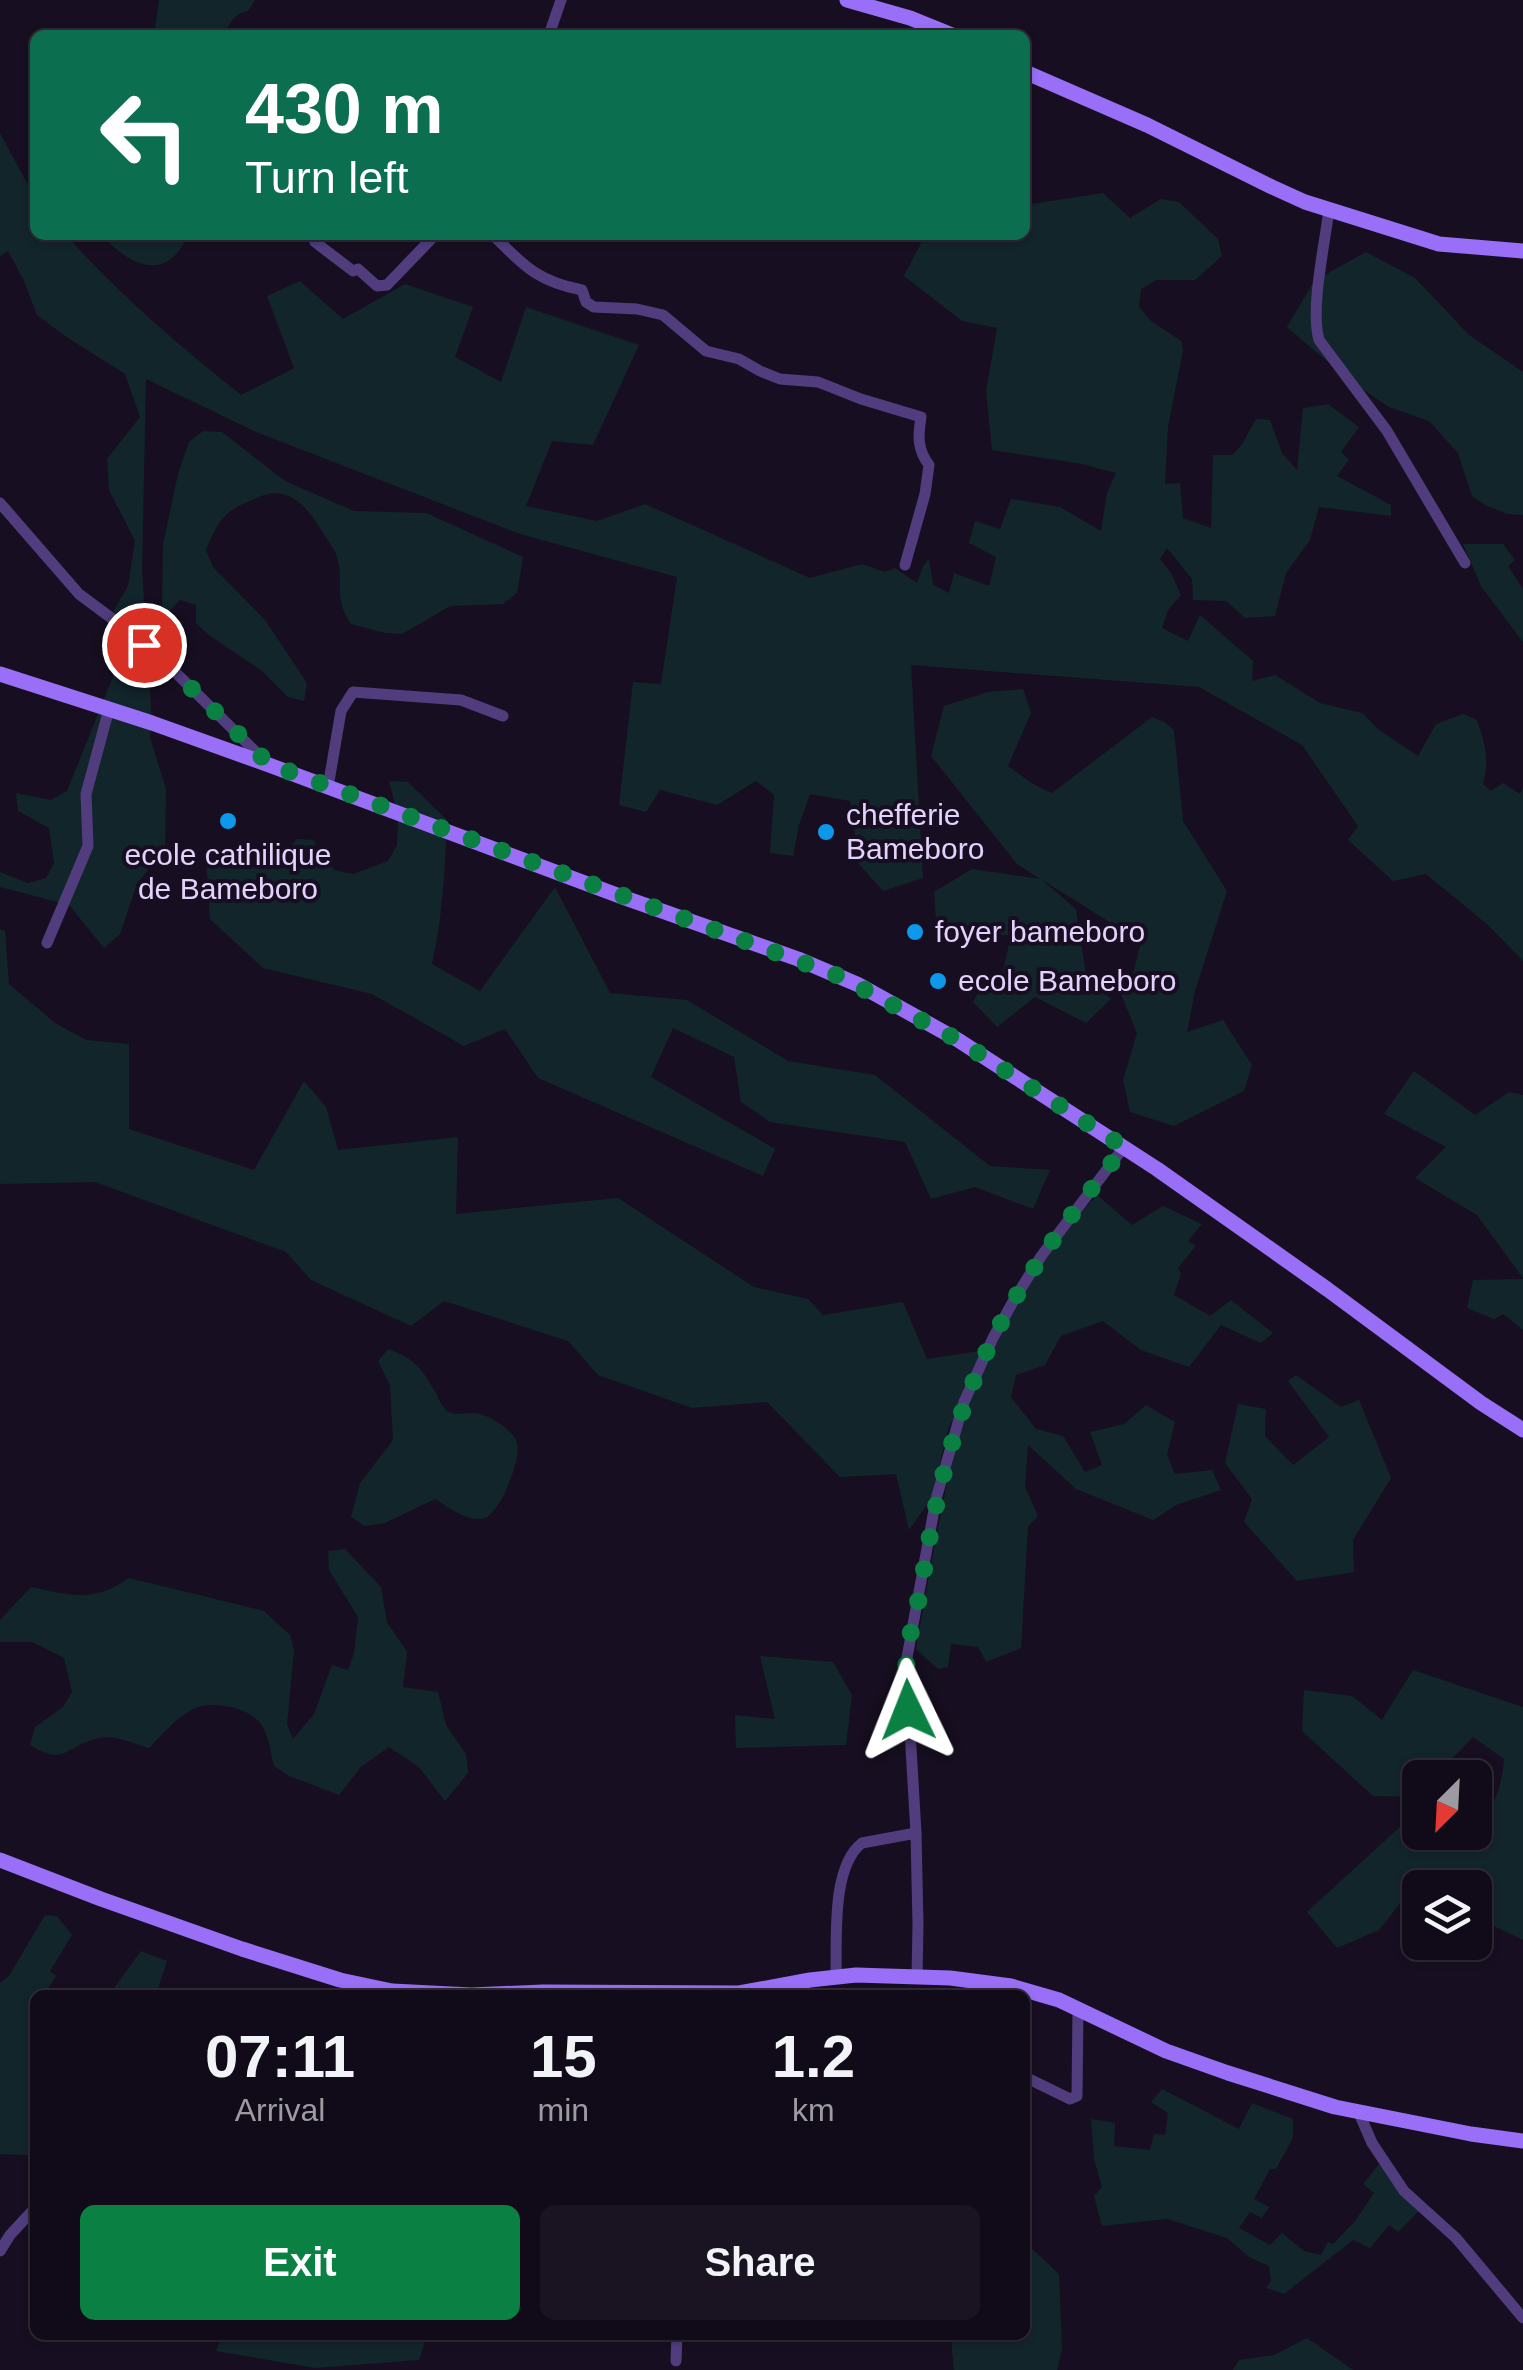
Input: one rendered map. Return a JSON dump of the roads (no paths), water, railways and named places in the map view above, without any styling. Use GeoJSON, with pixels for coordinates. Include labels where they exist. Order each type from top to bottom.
{"type":"FeatureCollection","features":[{"type":"Feature","properties":{"kind":"street"},"geometry":{"type":"LineString","coordinates":[[551,30],[561,0]]}},
{"type":"Feature","properties":{"kind":"street"},"geometry":{"type":"LineString","coordinates":[[847,0],[939,30]]}},
{"type":"Feature","properties":{"kind":"street"},"geometry":{"type":"LineString","coordinates":[[1030,74],[1166,134],[1288,195],[1439,244],[1523,251]]}},
{"type":"Feature","properties":{"kind":"street"},"geometry":{"type":"LineString","coordinates":[[1329,209],[1318,291],[1319,340],[1388,431],[1465,563]]}},
{"type":"Feature","properties":{"kind":"street"},"geometry":{"type":"LineString","coordinates":[[315,242],[344,267],[358,269],[378,286],[388,285],[430,240]]}},
{"type":"Feature","properties":{"kind":"street"},"geometry":{"type":"LineString","coordinates":[[498,240],[526,269],[558,285],[582,290],[586,302],[594,307],[662,314],[706,351],[739,359],[780,379],[818,382],[861,400],[921,417],[918,438],[922,456],[929,465],[905,565]]}},
{"type":"Feature","properties":{"kind":"street"},"geometry":{"type":"LineString","coordinates":[[0,503],[79,594],[176,673],[269,764]]}},
{"type":"Feature","properties":{"kind":"street"},"geometry":{"type":"LineString","coordinates":[[0,674],[269,764],[839,976],[958,1040],[1124,1147],[1523,1430]]}},
{"type":"Feature","properties":{"kind":"street"},"geometry":{"type":"LineString","coordinates":[[328,786],[340,710],[353,692],[461,700],[503,716]]}},
{"type":"Feature","properties":{"kind":"street"},"geometry":{"type":"LineString","coordinates":[[47,943],[88,846],[86,794],[110,709]]}},
{"type":"Feature","properties":{"kind":"street"},"geometry":{"type":"LineString","coordinates":[[917,1976],[916,1834],[907,1652],[936,1499],[952,1436],[986,1354],[1015,1298],[1042,1255],[1124,1147]]}},
{"type":"Feature","properties":{"kind":"street"},"geometry":{"type":"LineString","coordinates":[[836,1976],[840,1886],[845,1866],[862,1843],[916,1834]]}},
{"type":"Feature","properties":{"kind":"street"},"geometry":{"type":"LineString","coordinates":[[0,1860],[242,1949],[380,1990]]}},
{"type":"Feature","properties":{"kind":"street"},"geometry":{"type":"LineString","coordinates":[[752,1990],[856,1974],[950,1978],[1025,1990]]}},
{"type":"Feature","properties":{"kind":"street"},"geometry":{"type":"LineString","coordinates":[[1030,1991],[1078,2008],[1166,2051],[1359,2113],[1523,2140]]}},
{"type":"Feature","properties":{"kind":"street"},"geometry":{"type":"LineString","coordinates":[[1030,2079],[1070,2099],[1078,2096],[1078,2008]]}},
{"type":"Feature","properties":{"kind":"street"},"geometry":{"type":"LineString","coordinates":[[1359,2113],[1372,2142],[1404,2190],[1456,2238],[1523,2318]]}},
{"type":"Feature","properties":{"kind":"street"},"geometry":{"type":"LineString","coordinates":[[0,2251],[30,2214]]}},
{"type":"Feature","properties":{"kind":"street"},"geometry":{"type":"LineString","coordinates":[[676,2361],[677,2340]]}},
{"type":"Feature","properties":{"kind":"place","name":"ecole cathilique de Bameboro"},"geometry":{"type":"Point","coordinates":[228,821]}},
{"type":"Feature","properties":{"kind":"place","name":"chefferie Bameboro"},"geometry":{"type":"Point","coordinates":[826,832]}},
{"type":"Feature","properties":{"kind":"place","name":"foyer bameboro"},"geometry":{"type":"Point","coordinates":[915,932]}},
{"type":"Feature","properties":{"kind":"place","name":"ecole Bameboro"},"geometry":{"type":"Point","coordinates":[938,981]}}]}
